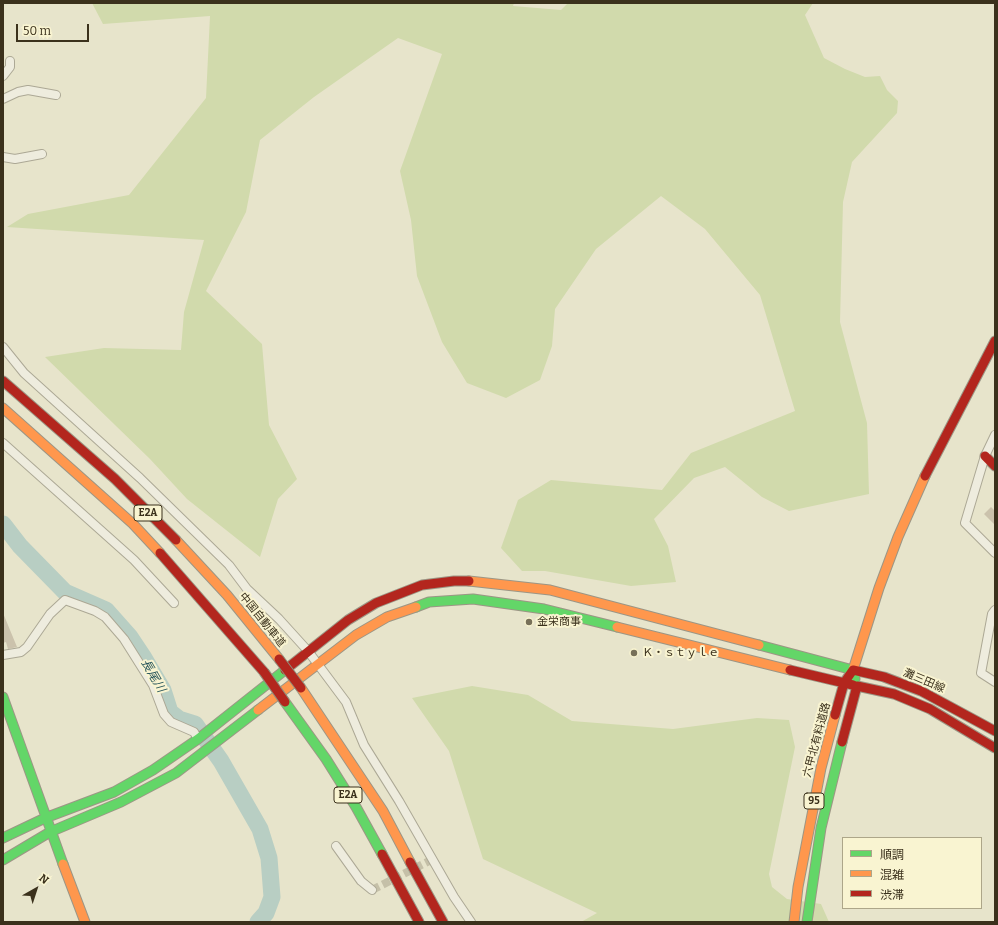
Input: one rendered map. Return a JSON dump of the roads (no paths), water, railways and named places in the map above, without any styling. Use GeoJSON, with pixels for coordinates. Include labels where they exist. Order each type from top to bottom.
{"type":"FeatureCollection","features":[{"type":"Feature","properties":{"kind":"main road"},"geometry":{"type":"LineString","coordinates":[[857,686],[853,670],[879,588],[898,537],[932,461],[995,341]]}},
{"type":"Feature","properties":{"kind":"main road","name":"中国自動車道"},"geometry":{"type":"LineString","coordinates":[[3,380],[115,479],[164,528],[227,595],[279,659],[301,688],[383,811],[443,922]]}},
{"type":"Feature","properties":{"kind":"main road","name":"E2A"},"geometry":{"type":"LineString","coordinates":[[3,408],[132,524],[189,584],[264,672],[286,702],[352,801],[419,922]]}},
{"type":"Feature","properties":{"kind":"main road"},"geometry":{"type":"LineString","coordinates":[[985,456],[995,466]]}},
{"type":"Feature","properties":{"kind":"main road","name":"灘三田線"},"geometry":{"type":"LineString","coordinates":[[3,838],[45,818],[114,792],[153,770],[198,739],[348,620],[376,603],[422,585],[454,580],[487,582],[550,590],[884,677],[921,691],[955,708],[995,731]]}},
{"type":"Feature","properties":{"kind":"main road","name":"灘三田線"},"geometry":{"type":"LineString","coordinates":[[3,860],[50,832],[122,802],[176,773],[356,635],[387,617],[429,602],[473,599],[544,609],[894,694],[930,709],[979,737],[995,748]]}},
{"type":"Feature","properties":{"kind":"main road","name":"95"},"geometry":{"type":"LineString","coordinates":[[844,683],[853,670]]}},
{"type":"Feature","properties":{"kind":"main road","name":"六甲北有料道路"},"geometry":{"type":"LineString","coordinates":[[794,922],[798,887],[812,808],[821,768],[844,683]]}},
{"type":"Feature","properties":{"kind":"main road","name":"95"},"geometry":{"type":"LineString","coordinates":[[807,922],[820,828],[833,773],[857,686]]}},
{"type":"Feature","properties":{"kind":"main road"},"geometry":{"type":"LineString","coordinates":[[3,699],[50,832],[85,922]]}},
{"type":"Feature","properties":{"kind":"main road"},"geometry":{"type":"LineString","coordinates":[[383,811],[438,894],[453,922]]}},
{"type":"Feature","properties":{"kind":"main road"},"geometry":{"type":"LineString","coordinates":[[403,892],[414,922]]}},
{"type":"Feature","properties":{"kind":"street"},"geometry":{"type":"LineString","coordinates":[[3,76],[10,67],[10,61]]}},
{"type":"Feature","properties":{"kind":"street"},"geometry":{"type":"LineString","coordinates":[[3,99],[18,92],[28,90],[56,94]]}},
{"type":"Feature","properties":{"kind":"street"},"geometry":{"type":"LineString","coordinates":[[3,157],[15,159],[42,154]]}},
{"type":"Feature","properties":{"kind":"street"},"geometry":{"type":"LineString","coordinates":[[3,347],[24,373],[140,478],[218,555],[247,589],[279,618],[308,651],[346,702],[364,745],[407,814],[454,897],[471,922]]}},
{"type":"Feature","properties":{"kind":"street"},"geometry":{"type":"LineString","coordinates":[[995,434],[985,456],[965,522],[995,553]]}},
{"type":"Feature","properties":{"kind":"street"},"geometry":{"type":"LineString","coordinates":[[3,443],[134,560],[174,602]]}},
{"type":"Feature","properties":{"kind":"street"},"geometry":{"type":"LineString","coordinates":[[3,655],[20,652],[27,647],[50,614],[65,600],[95,611],[105,616],[124,640],[153,685],[164,714],[171,722],[194,732],[198,739]]}},
{"type":"Feature","properties":{"kind":"street"},"geometry":{"type":"LineString","coordinates":[[995,610],[992,614],[981,673],[995,682]]}},
{"type":"Feature","properties":{"kind":"street"},"geometry":{"type":"LineString","coordinates":[[336,846],[360,881],[372,890]]}},
{"type":"Feature","properties":{"kind":"waterway","name":"長尾川"},"geometry":{"type":"LineString","coordinates":[[3,524],[20,546],[65,592],[106,610],[130,637],[144,658],[163,690],[170,712],[179,719],[195,724],[221,761],[260,829],[269,858],[272,897],[266,913],[258,922]]}},
{"type":"Feature","properties":{"kind":"tunnel"},"geometry":{"type":"LineString","coordinates":[[372,890],[433,859]]}},
{"type":"Feature","properties":{"kind":"place","name":"金栄商事"},"geometry":{"type":"Point","coordinates":[529,622]}},
{"type":"Feature","properties":{"kind":"place","name":"Ｋ・ｓｔｙｌｅ"},"geometry":{"type":"Point","coordinates":[634,653]}}]}
